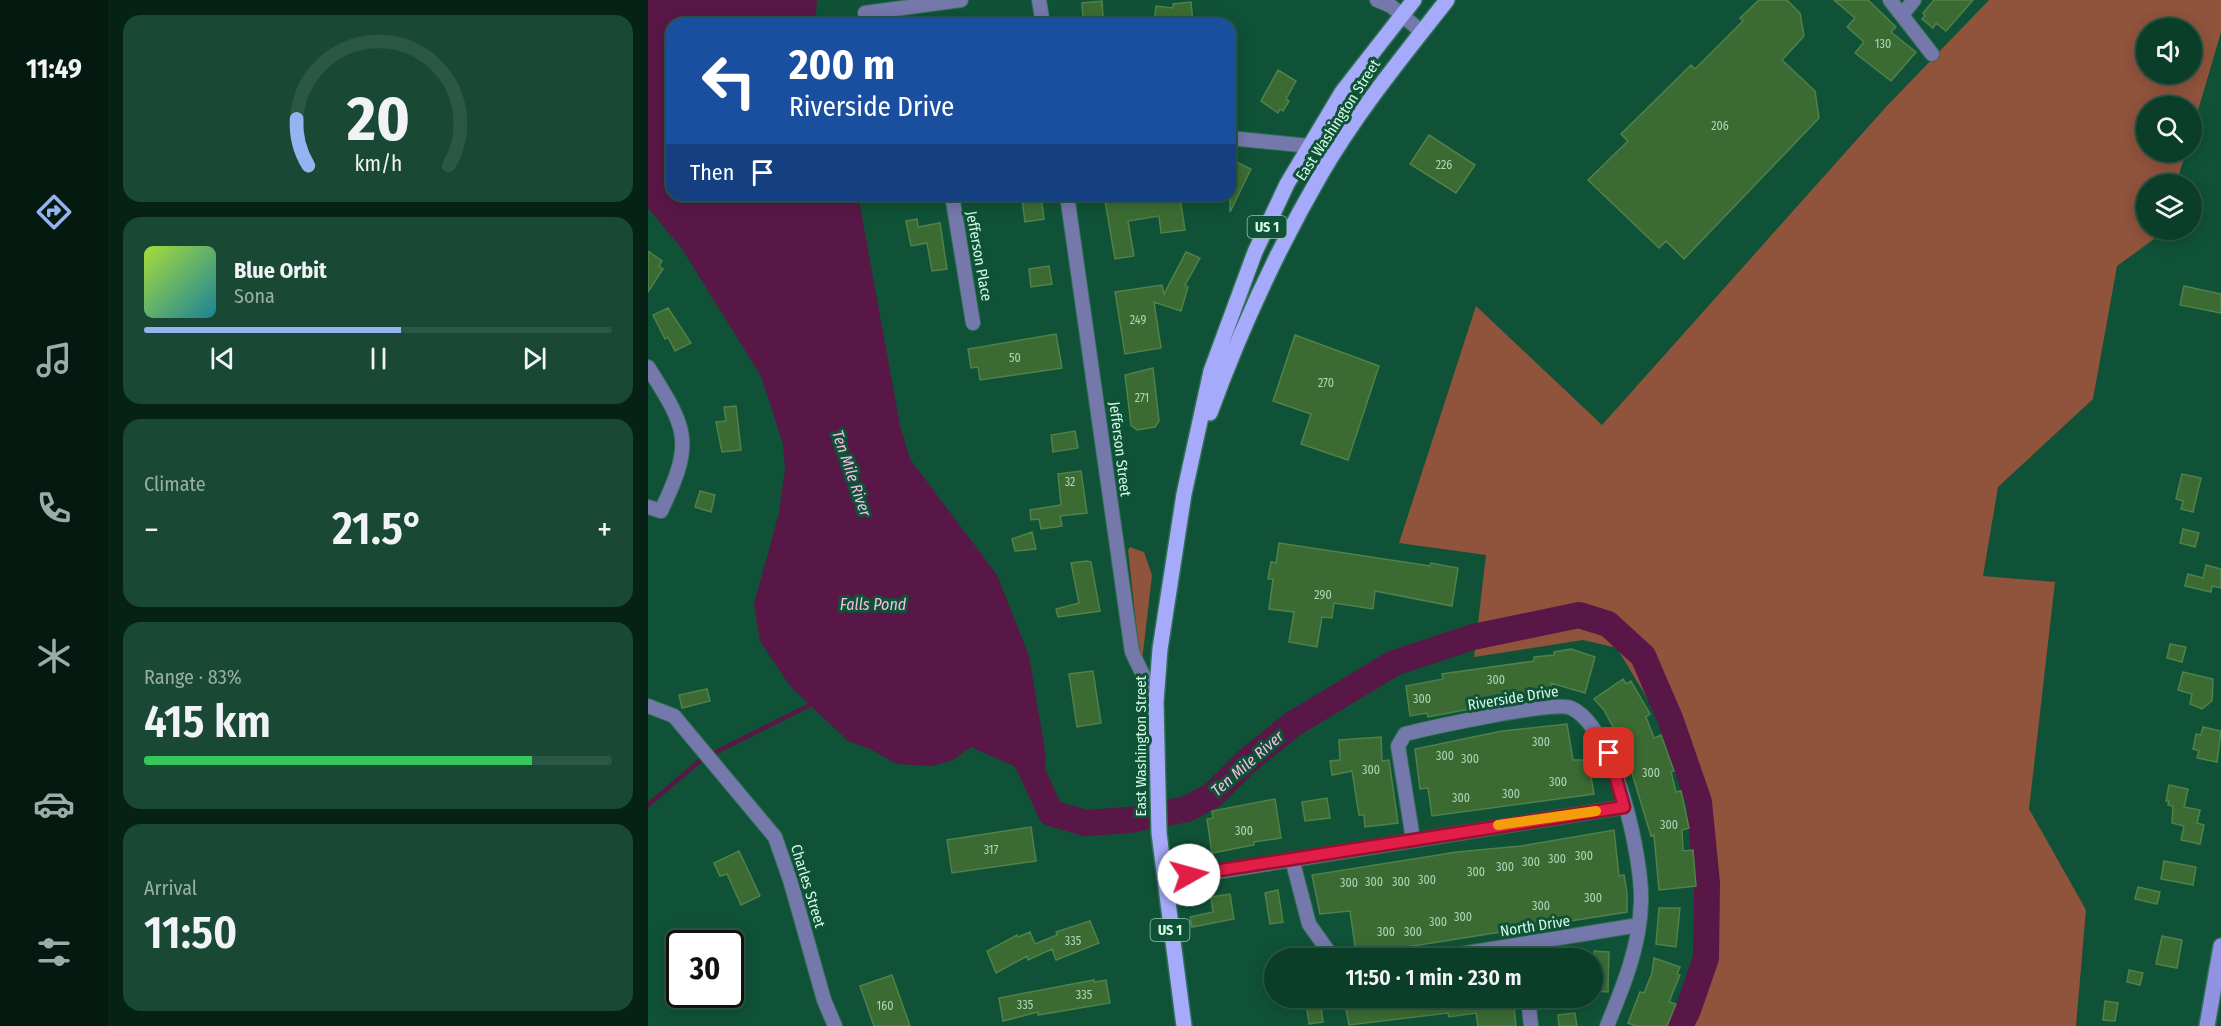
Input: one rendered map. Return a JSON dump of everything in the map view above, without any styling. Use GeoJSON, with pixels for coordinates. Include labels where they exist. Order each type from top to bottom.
{"type":"FeatureCollection","features":[{"type":"Feature","properties":{"kind":"main road","name":"East Washington Street"},"geometry":{"type":"LineString","coordinates":[[1184,1026],[1159,833],[1156,702],[1160,649],[1190,467],[1211,371],[1251,263],[1287,184],[1342,92],[1414,0]]}},
{"type":"Feature","properties":{"kind":"main road","name":"East Washington Street"},"geometry":{"type":"LineString","coordinates":[[1190,467],[1230,359],[1273,266],[1322,173],[1388,75],[1447,0]]}},
{"type":"Feature","properties":{"kind":"main road"},"geometry":{"type":"LineString","coordinates":[[2207,1026],[2221,946]]}},
{"type":"Feature","properties":{"kind":"street"},"geometry":{"type":"LineString","coordinates":[[865,13],[901,3],[961,0]]}},
{"type":"Feature","properties":{"kind":"street"},"geometry":{"type":"LineString","coordinates":[[1039,0],[1042,18]]}},
{"type":"Feature","properties":{"kind":"street"},"geometry":{"type":"LineString","coordinates":[[1377,0],[1403,15],[1422,32]]}},
{"type":"Feature","properties":{"kind":"street"},"geometry":{"type":"LineString","coordinates":[[1890,0],[1932,54]]}},
{"type":"Feature","properties":{"kind":"street"},"geometry":{"type":"LineString","coordinates":[[1902,15],[1914,0]]}},
{"type":"Feature","properties":{"kind":"street"},"geometry":{"type":"LineString","coordinates":[[1236,139],[1310,146]]}},
{"type":"Feature","properties":{"kind":"street","name":"Jefferson Place"},"geometry":{"type":"LineString","coordinates":[[953,201],[974,323]]}},
{"type":"Feature","properties":{"kind":"street","name":"Jefferson Street"},"geometry":{"type":"LineString","coordinates":[[1068,201],[1132,652],[1156,702]]}},
{"type":"Feature","properties":{"kind":"street"},"geometry":{"type":"LineString","coordinates":[[648,367],[672,405],[684,435],[676,479],[661,511],[648,507]]}},
{"type":"Feature","properties":{"kind":"street","name":"Charles Street"},"geometry":{"type":"LineString","coordinates":[[648,705],[674,716],[775,837],[791,883],[824,1000],[835,1026]]}},
{"type":"Feature","properties":{"kind":"street","name":"Riverside Drive"},"geometry":{"type":"LineString","coordinates":[[1413,839],[1398,746],[1405,734],[1541,708],[1569,706],[1591,721],[1609,753],[1624,807],[1638,859],[1641,903],[1639,926],[1623,987],[1607,1026]]}},
{"type":"Feature","properties":{"kind":"street"},"geometry":{"type":"LineString","coordinates":[[1164,878],[1624,807]]}},
{"type":"Feature","properties":{"kind":"street"},"geometry":{"type":"LineString","coordinates":[[1292,859],[1309,924],[1326,948]]}},
{"type":"Feature","properties":{"kind":"street","name":"North Drive"},"geometry":{"type":"LineString","coordinates":[[1540,948],[1639,926]]}},
{"type":"Feature","properties":{"kind":"street"},"geometry":{"type":"LineString","coordinates":[[1529,1008],[1532,1026]]}},
{"type":"Feature","properties":{"kind":"shaded area"},"geometry":{"type":"Polygon","coordinates":[[[1989,0],[2221,0],[2221,32],[2202,97],[2136,96],[2136,162],[2183,162],[2179,174],[2136,174],[2136,240],[2153,240],[2117,266],[2093,399],[1998,487],[1983,576],[2055,582],[2029,809],[2086,910],[2076,1026],[1670,1026],[1696,968],[1696,824],[1663,725],[1617,648],[1583,640],[1474,657],[1486,555],[1399,543],[1476,306],[1602,425],[1885,108],[1989,0]]]}},
{"type":"Feature","properties":{"kind":"shaded area"},"geometry":{"type":"Polygon","coordinates":[[[1130,547],[1144,552],[1152,575],[1142,661],[1128,550],[1130,547]]]}},
{"type":"Feature","properties":{"kind":"water","name":"Falls Pond"},"geometry":{"type":"Polygon","coordinates":[[[648,0],[817,0],[816,18],[666,18],[666,201],[859,201],[900,425],[910,459],[997,575],[1029,656],[1046,756],[1043,778],[1029,787],[1014,766],[971,747],[953,760],[932,766],[897,764],[870,749],[848,741],[790,686],[760,641],[754,604],[779,513],[785,469],[783,444],[761,376],[682,249],[648,208],[648,0]]]}},
{"type":"Feature","properties":{"kind":"building"},"geometry":{"type":"Polygon","coordinates":[[[1759,0],[1787,0],[1800,13],[1804,36],[1782,60],[1815,91],[1819,118],[1684,259],[1666,241],[1659,248],[1588,180],[1628,141],[1621,134],[1691,65],[1695,69],[1743,21],[1740,18],[1759,0]]]}},
{"type":"Feature","properties":{"kind":"building"},"geometry":{"type":"Polygon","coordinates":[[[1834,0],[1868,0],[1896,27],[1891,32],[1916,52],[1891,81],[1855,53],[1864,42],[1847,27],[1855,18],[1834,0]]]}},
{"type":"Feature","properties":{"kind":"building"},"geometry":{"type":"Polygon","coordinates":[[[1934,0],[1973,0],[1946,31],[1936,23],[1933,28],[1922,19],[1925,16],[1923,13],[1934,0]]]}},
{"type":"Feature","properties":{"kind":"building"},"geometry":{"type":"Polygon","coordinates":[[[1102,1],[1103,18],[1083,18],[1082,3],[1102,1]]]}},
{"type":"Feature","properties":{"kind":"building"},"geometry":{"type":"Polygon","coordinates":[[[1191,2],[1193,18],[1155,18],[1156,6],[1173,8],[1173,4],[1191,2]]]}},
{"type":"Feature","properties":{"kind":"building"},"geometry":{"type":"Polygon","coordinates":[[[1278,70],[1296,81],[1286,99],[1289,101],[1283,111],[1280,109],[1278,113],[1261,101],[1278,70]]]}},
{"type":"Feature","properties":{"kind":"building"},"geometry":{"type":"Polygon","coordinates":[[[1429,135],[1475,165],[1456,193],[1410,164],[1429,135]]]}},
{"type":"Feature","properties":{"kind":"building"},"geometry":{"type":"Polygon","coordinates":[[[1236,162],[1251,169],[1236,200],[1236,162]]]}},
{"type":"Feature","properties":{"kind":"building"},"geometry":{"type":"Polygon","coordinates":[[[1022,201],[1042,201],[1044,219],[1025,222],[1022,201]]]}},
{"type":"Feature","properties":{"kind":"building"},"geometry":{"type":"Polygon","coordinates":[[[1105,201],[1182,201],[1185,230],[1161,233],[1159,216],[1128,221],[1134,256],[1115,259],[1105,201]]]}},
{"type":"Feature","properties":{"kind":"building"},"geometry":{"type":"Polygon","coordinates":[[[1230,201],[1235,201],[1230,212],[1230,201]]]}},
{"type":"Feature","properties":{"kind":"building"},"geometry":{"type":"Polygon","coordinates":[[[917,219],[918,227],[940,223],[947,269],[932,271],[927,243],[911,246],[906,221],[917,219]]]}},
{"type":"Feature","properties":{"kind":"building"},"geometry":{"type":"Polygon","coordinates":[[[648,251],[662,261],[659,266],[663,269],[648,292],[648,251]]]}},
{"type":"Feature","properties":{"kind":"building"},"geometry":{"type":"Polygon","coordinates":[[[1186,252],[1200,258],[1185,285],[1188,287],[1181,311],[1154,302],[1161,348],[1125,354],[1115,292],[1162,285],[1164,294],[1186,252]]]}},
{"type":"Feature","properties":{"kind":"building"},"geometry":{"type":"Polygon","coordinates":[[[1049,266],[1052,284],[1031,287],[1029,269],[1049,266]]]}},
{"type":"Feature","properties":{"kind":"building"},"geometry":{"type":"Polygon","coordinates":[[[2184,286],[2221,294],[2221,313],[2180,305],[2184,286]]]}},
{"type":"Feature","properties":{"kind":"building"},"geometry":{"type":"Polygon","coordinates":[[[668,308],[691,343],[675,351],[668,337],[665,339],[653,315],[668,308]]]}},
{"type":"Feature","properties":{"kind":"building"},"geometry":{"type":"Polygon","coordinates":[[[1056,334],[1062,368],[980,380],[978,367],[971,368],[968,349],[1056,334]]]}},
{"type":"Feature","properties":{"kind":"building"},"geometry":{"type":"Polygon","coordinates":[[[1295,335],[1379,366],[1348,460],[1301,444],[1311,414],[1273,401],[1295,335]]]}},
{"type":"Feature","properties":{"kind":"building"},"geometry":{"type":"Polygon","coordinates":[[[1153,368],[1159,421],[1155,427],[1137,430],[1131,425],[1125,375],[1153,368]]]}},
{"type":"Feature","properties":{"kind":"building"},"geometry":{"type":"Polygon","coordinates":[[[736,406],[741,450],[722,452],[716,422],[726,421],[724,407],[736,406]]]}},
{"type":"Feature","properties":{"kind":"building"},"geometry":{"type":"Polygon","coordinates":[[[1075,431],[1078,448],[1053,452],[1051,435],[1075,431]]]}},
{"type":"Feature","properties":{"kind":"building"},"geometry":{"type":"Polygon","coordinates":[[[1081,471],[1087,513],[1060,516],[1062,526],[1041,529],[1039,519],[1031,520],[1030,510],[1061,505],[1058,474],[1081,471]]]}},
{"type":"Feature","properties":{"kind":"building"},"geometry":{"type":"Polygon","coordinates":[[[2182,474],[2201,478],[2193,512],[2181,509],[2183,501],[2176,499],[2182,474]]]}},
{"type":"Feature","properties":{"kind":"building"},"geometry":{"type":"Polygon","coordinates":[[[700,491],[715,495],[711,512],[695,507],[700,491]]]}},
{"type":"Feature","properties":{"kind":"building"},"geometry":{"type":"Polygon","coordinates":[[[2183,529],[2199,533],[2195,547],[2180,543],[2183,529]]]}},
{"type":"Feature","properties":{"kind":"building"},"geometry":{"type":"Polygon","coordinates":[[[1032,532],[1036,549],[1015,551],[1012,539],[1032,532]]]}},
{"type":"Feature","properties":{"kind":"building"},"geometry":{"type":"Polygon","coordinates":[[[1279,543],[1430,566],[1431,563],[1458,568],[1452,606],[1375,591],[1373,609],[1334,603],[1332,618],[1322,617],[1317,647],[1289,642],[1294,612],[1269,609],[1273,579],[1268,579],[1271,562],[1276,563],[1279,543]]]}},
{"type":"Feature","properties":{"kind":"building"},"geometry":{"type":"Polygon","coordinates":[[[1091,562],[1100,611],[1058,617],[1056,609],[1079,603],[1071,563],[1091,562]]]}},
{"type":"Feature","properties":{"kind":"building"},"geometry":{"type":"Polygon","coordinates":[[[2206,565],[2221,569],[2221,588],[2212,586],[2211,592],[2185,586],[2188,574],[2203,578],[2206,565]]]}},
{"type":"Feature","properties":{"kind":"building"},"geometry":{"type":"Polygon","coordinates":[[[2170,644],[2186,647],[2182,662],[2167,658],[2170,644]]]}},
{"type":"Feature","properties":{"kind":"building"},"geometry":{"type":"Polygon","coordinates":[[[1571,649],[1595,657],[1585,693],[1551,683],[1552,692],[1528,694],[1528,698],[1428,717],[1427,713],[1410,716],[1406,686],[1443,679],[1442,674],[1534,661],[1534,657],[1554,655],[1554,652],[1571,649]]]}},
{"type":"Feature","properties":{"kind":"building"},"geometry":{"type":"Polygon","coordinates":[[[1093,671],[1101,723],[1077,727],[1069,674],[1093,671]]]}},
{"type":"Feature","properties":{"kind":"building"},"geometry":{"type":"Polygon","coordinates":[[[2183,672],[2213,679],[2212,701],[2202,709],[2190,704],[2192,694],[2178,690],[2183,672]]]}},
{"type":"Feature","properties":{"kind":"building"},"geometry":{"type":"Polygon","coordinates":[[[1623,679],[1626,684],[1631,681],[1650,714],[1646,717],[1654,738],[1661,735],[1674,771],[1671,772],[1676,792],[1681,791],[1689,828],[1682,830],[1683,851],[1693,850],[1696,886],[1659,890],[1654,835],[1651,836],[1625,750],[1604,710],[1594,699],[1623,679]]]}},
{"type":"Feature","properties":{"kind":"building"},"geometry":{"type":"Polygon","coordinates":[[[707,689],[710,701],[682,708],[679,695],[707,689]]]}},
{"type":"Feature","properties":{"kind":"building"},"geometry":{"type":"Polygon","coordinates":[[[1567,724],[1573,760],[1588,760],[1594,794],[1432,816],[1428,788],[1420,789],[1415,749],[1502,731],[1567,724]]]}},
{"type":"Feature","properties":{"kind":"building"},"geometry":{"type":"Polygon","coordinates":[[[2203,727],[2221,731],[2217,762],[2197,758],[2199,751],[2193,749],[2196,734],[2201,735],[2203,727]]]}},
{"type":"Feature","properties":{"kind":"building"},"geometry":{"type":"Polygon","coordinates":[[[1381,737],[1382,761],[1389,760],[1398,823],[1365,827],[1364,815],[1359,815],[1352,771],[1332,775],[1330,761],[1340,760],[1339,740],[1381,737]]]}},
{"type":"Feature","properties":{"kind":"building"},"geometry":{"type":"Polygon","coordinates":[[[2169,785],[2188,789],[2184,807],[2200,810],[2197,823],[2204,825],[2200,844],[2181,840],[2184,826],[2172,823],[2173,806],[2168,805],[2169,801],[2166,801],[2169,785]]]}},
{"type":"Feature","properties":{"kind":"building"},"geometry":{"type":"Polygon","coordinates":[[[1327,798],[1330,818],[1305,821],[1302,802],[1327,798]]]}},
{"type":"Feature","properties":{"kind":"building"},"geometry":{"type":"Polygon","coordinates":[[[1275,799],[1281,838],[1254,842],[1254,845],[1212,853],[1207,819],[1213,818],[1212,811],[1275,799]]]}},
{"type":"Feature","properties":{"kind":"building"},"geometry":{"type":"Polygon","coordinates":[[[1031,827],[1036,861],[952,873],[947,840],[1031,827]]]}},
{"type":"Feature","properties":{"kind":"building"},"geometry":{"type":"Polygon","coordinates":[[[1614,830],[1619,876],[1624,875],[1627,893],[1627,912],[1400,948],[1355,948],[1350,911],[1320,914],[1312,875],[1457,852],[1521,846],[1614,830]]]}},
{"type":"Feature","properties":{"kind":"building"},"geometry":{"type":"Polygon","coordinates":[[[739,851],[760,896],[741,905],[727,874],[720,876],[714,863],[739,851]]]}},
{"type":"Feature","properties":{"kind":"building"},"geometry":{"type":"Polygon","coordinates":[[[2164,861],[2196,867],[2193,885],[2161,879],[2164,861]]]}},
{"type":"Feature","properties":{"kind":"building"},"geometry":{"type":"Polygon","coordinates":[[[2138,887],[2160,892],[2157,904],[2135,899],[2138,887]]]}},
{"type":"Feature","properties":{"kind":"building"},"geometry":{"type":"Polygon","coordinates":[[[1278,890],[1283,922],[1270,924],[1265,893],[1278,890]]]}},
{"type":"Feature","properties":{"kind":"building"},"geometry":{"type":"Polygon","coordinates":[[[1230,894],[1234,919],[1192,927],[1190,917],[1213,912],[1211,897],[1230,894]]]}},
{"type":"Feature","properties":{"kind":"building"},"geometry":{"type":"Polygon","coordinates":[[[1659,908],[1680,908],[1676,947],[1656,944],[1659,908]]]}},
{"type":"Feature","properties":{"kind":"building"},"geometry":{"type":"Polygon","coordinates":[[[1090,921],[1099,943],[1056,960],[1052,949],[1028,960],[1027,956],[996,973],[987,951],[1017,935],[1018,937],[1030,932],[1035,944],[1057,935],[1056,932],[1090,921]]]}},
{"type":"Feature","properties":{"kind":"building"},"geometry":{"type":"Polygon","coordinates":[[[2162,936],[2182,940],[2177,968],[2156,964],[2162,936]]]}},
{"type":"Feature","properties":{"kind":"building"},"geometry":{"type":"Polygon","coordinates":[[[1603,952],[1609,952],[1608,992],[1603,992],[1603,952]]]}},
{"type":"Feature","properties":{"kind":"building"},"geometry":{"type":"Polygon","coordinates":[[[1654,958],[1680,967],[1677,974],[1680,975],[1669,1002],[1676,1004],[1667,1026],[1636,1026],[1628,1023],[1640,992],[1644,993],[1652,973],[1654,958]]]}},
{"type":"Feature","properties":{"kind":"building"},"geometry":{"type":"Polygon","coordinates":[[[2129,970],[2143,973],[2140,985],[2127,982],[2129,970]]]}},
{"type":"Feature","properties":{"kind":"building"},"geometry":{"type":"Polygon","coordinates":[[[892,975],[910,1026],[874,1026],[860,986],[892,975]]]}},
{"type":"Feature","properties":{"kind":"building"},"geometry":{"type":"Polygon","coordinates":[[[1094,980],[1094,982],[1106,980],[1110,1003],[1038,1015],[1038,1012],[1003,1021],[999,998],[1094,980]]]}},
{"type":"Feature","properties":{"kind":"building"},"geometry":{"type":"Polygon","coordinates":[[[2105,1001],[2118,1003],[2115,1021],[2103,1020],[2105,1001]]]}},
{"type":"Feature","properties":{"kind":"building"},"geometry":{"type":"Polygon","coordinates":[[[1307,1008],[1321,1008],[1323,1022],[1309,1024],[1307,1008]]]}},
{"type":"Feature","properties":{"kind":"building"},"geometry":{"type":"Polygon","coordinates":[[[1346,1008],[1514,1008],[1516,1026],[1478,1026],[1476,1013],[1449,1017],[1448,1013],[1349,1025],[1346,1008]]]}},
{"type":"Feature","properties":{"kind":"building"},"geometry":{"type":"Polygon","coordinates":[[[1575,1013],[1577,1026],[1559,1026],[1558,1015],[1575,1013]]]}},
{"type":"Feature","properties":{"kind":"waterway","name":"Ten Mile River"},"geometry":{"type":"LineString","coordinates":[[1023,752],[1051,813],[1085,823],[1130,820],[1187,809],[1213,795],[1247,761],[1293,724],[1394,663],[1473,637],[1579,615],[1608,624],[1643,656],[1671,721],[1699,802],[1707,883],[1706,958],[1680,1026]]}},
{"type":"Feature","properties":{"kind":"waterway"},"geometry":{"type":"LineString","coordinates":[[714,753],[814,703]]}},
{"type":"Feature","properties":{"kind":"waterway"},"geometry":{"type":"LineString","coordinates":[[648,805],[703,758]]}},
{"type":"Feature","properties":{"kind":"slow traffic"},"geometry":{"type":"LineString","coordinates":[[1498,825],[1596,811]]}},
{"type":"Feature","properties":{"kind":"route"},"geometry":{"type":"LineString","coordinates":[[1189,875],[1222,872],[1485,827],[1624,807],[1609,753]]}}]}
